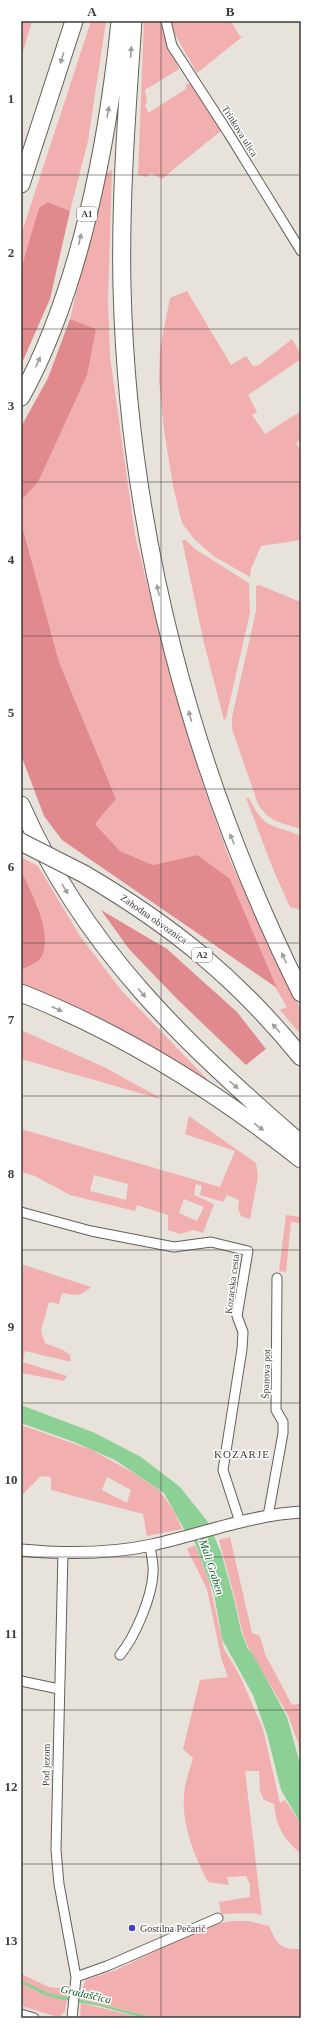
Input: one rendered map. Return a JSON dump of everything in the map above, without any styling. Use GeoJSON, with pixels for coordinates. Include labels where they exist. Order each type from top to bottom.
{"type":"FeatureCollection","features":[{"type":"Feature","properties":{"kind":"highway"},"geometry":{"type":"LineString","coordinates":[[21,184],[74,21]]}},
{"type":"Feature","properties":{"kind":"highway","name":"A1"},"geometry":{"type":"LineString","coordinates":[[21,397],[50,333],[78,248],[104,133],[120,21]]}},
{"type":"Feature","properties":{"kind":"highway"},"geometry":{"type":"LineString","coordinates":[[133,21],[125,141],[122,289],[129,406],[146,531],[169,639],[202,752],[231,836],[253,891],[301,994]]}},
{"type":"Feature","properties":{"kind":"highway"},"geometry":{"type":"LineString","coordinates":[[21,154],[42,119]]}},
{"type":"Feature","properties":{"kind":"highway"},"geometry":{"type":"LineString","coordinates":[[21,805],[43,851],[66,890],[122,970],[182,1037],[301,1144]]}},
{"type":"Feature","properties":{"kind":"highway","name":"Zahodna obvoznica"},"geometry":{"type":"LineString","coordinates":[[21,842],[84,874],[147,912],[193,947],[238,987],[301,1057]]}},
{"type":"Feature","properties":{"kind":"highway"},"geometry":{"type":"LineString","coordinates":[[21,993],[84,1021],[157,1059],[227,1104],[301,1159]]}},
{"type":"Feature","properties":{"kind":"street","name":"Trinkova ulica"},"geometry":{"type":"LineString","coordinates":[[166,21],[172,46],[229,134],[301,251]]}},
{"type":"Feature","properties":{"kind":"street","name":"Kozarska cesta"},"geometry":{"type":"LineString","coordinates":[[21,1212],[91,1231],[174,1247],[211,1242],[248,1251],[237,1316],[243,1332],[242,1349],[222,1470],[240,1522]]}},
{"type":"Feature","properties":{"kind":"street","name":"Španova pot"},"geometry":{"type":"LineString","coordinates":[[268,1516],[283,1433],[283,1422],[276,1410],[277,1278]]}},
{"type":"Feature","properties":{"kind":"street"},"geometry":{"type":"LineString","coordinates":[[21,1550],[63,1552],[115,1550],[150,1546],[240,1522],[268,1516],[301,1512]]}},
{"type":"Feature","properties":{"kind":"street"},"geometry":{"type":"LineString","coordinates":[[120,1655],[127,1647],[135,1631],[150,1592],[154,1572],[150,1546]]}},
{"type":"Feature","properties":{"kind":"street","name":"Pod jezom"},"geometry":{"type":"LineString","coordinates":[[63,1552],[56,1860],[76,1977],[72,2018]]}},
{"type":"Feature","properties":{"kind":"street"},"geometry":{"type":"LineString","coordinates":[[21,1681],[59,1689]]}},
{"type":"Feature","properties":{"kind":"street"},"geometry":{"type":"LineString","coordinates":[[76,1977],[108,1966],[218,1918]]}},
{"type":"Feature","properties":{"kind":"street"},"geometry":{"type":"LineString","coordinates":[[21,2014],[34,2018]]}},
{"type":"Feature","properties":{"kind":"shaded area"},"geometry":{"type":"Polygon","coordinates":[[[21,21],[32,21],[21,58],[21,21]]]}},
{"type":"Feature","properties":{"kind":"shaded area"},"geometry":{"type":"Polygon","coordinates":[[[91,21],[106,21],[88,141],[70,211],[48,202],[28,246],[21,269],[21,235],[91,21]]]}},
{"type":"Feature","properties":{"kind":"shaded area"},"geometry":{"type":"Polygon","coordinates":[[[144,21],[161,21],[164,34],[180,59],[176,62],[179,69],[145,90],[147,102],[145,105],[148,113],[186,89],[186,85],[191,83],[223,129],[162,179],[151,173],[146,177],[138,175],[144,21]]]}},
{"type":"Feature","properties":{"kind":"shaded area"},"geometry":{"type":"Polygon","coordinates":[[[170,21],[193,21],[194,23],[198,21],[231,21],[239,35],[242,37],[197,73],[173,31],[170,21]]]}},
{"type":"Feature","properties":{"kind":"shaded area"},"geometry":{"type":"Polygon","coordinates":[[[112,170],[108,300],[110,356],[135,535],[164,652],[202,782],[229,858],[277,963],[301,1010],[301,1035],[280,1010],[287,1007],[197,855],[153,865],[120,851],[95,824],[116,799],[59,662],[21,522],[21,501],[38,482],[96,329],[70,319],[105,174],[112,170]]]}},
{"type":"Feature","properties":{"kind":"shaded area"},"geometry":{"type":"Polygon","coordinates":[[[48,202],[70,211],[50,299],[21,365],[21,269],[39,208],[48,202]]]}},
{"type":"Feature","properties":{"kind":"shaded area"},"geometry":{"type":"Polygon","coordinates":[[[187,291],[231,365],[246,356],[253,366],[259,365],[292,339],[301,355],[301,359],[248,395],[257,412],[252,415],[265,434],[301,411],[301,440],[296,443],[301,452],[301,540],[261,546],[251,569],[250,577],[215,557],[195,540],[182,523],[173,486],[164,430],[159,380],[160,349],[170,298],[187,291]]]}},
{"type":"Feature","properties":{"kind":"shaded area"},"geometry":{"type":"Polygon","coordinates":[[[70,319],[96,329],[87,375],[38,482],[21,501],[21,427],[48,378],[70,319]]]}},
{"type":"Feature","properties":{"kind":"shaded area"},"geometry":{"type":"Polygon","coordinates":[[[21,522],[59,662],[116,799],[95,824],[120,851],[153,865],[197,855],[230,879],[277,988],[62,840],[44,816],[21,755],[21,522]]]}},
{"type":"Feature","properties":{"kind":"shaded area"},"geometry":{"type":"Polygon","coordinates":[[[182,540],[186,540],[195,549],[249,583],[250,613],[226,718],[224,720],[204,643],[182,540]]]}},
{"type":"Feature","properties":{"kind":"shaded area"},"geometry":{"type":"Polygon","coordinates":[[[259,585],[301,602],[301,824],[298,828],[280,823],[271,818],[258,804],[232,729],[232,717],[256,611],[256,586],[259,585]]]}},
{"type":"Feature","properties":{"kind":"shaded area"},"geometry":{"type":"Polygon","coordinates":[[[246,798],[249,798],[255,809],[265,821],[276,827],[301,836],[301,910],[290,907],[273,869],[246,798]]]}},
{"type":"Feature","properties":{"kind":"shaded area"},"geometry":{"type":"Polygon","coordinates":[[[21,857],[38,866],[80,936],[121,990],[207,1079],[209,1083],[56,999],[21,983],[21,970],[30,966],[38,907],[21,870],[21,857]]]}},
{"type":"Feature","properties":{"kind":"shaded area"},"geometry":{"type":"Polygon","coordinates":[[[21,870],[35,901],[43,924],[45,946],[42,956],[35,963],[21,970],[21,870]]]}},
{"type":"Feature","properties":{"kind":"shaded area"},"geometry":{"type":"Polygon","coordinates":[[[101,910],[167,949],[237,1012],[266,1049],[246,1065],[177,999],[129,949],[101,910]]]}},
{"type":"Feature","properties":{"kind":"shaded area"},"geometry":{"type":"Polygon","coordinates":[[[21,1030],[106,1068],[164,1100],[21,1059],[21,1030]]]}},
{"type":"Feature","properties":{"kind":"shaded area"},"geometry":{"type":"Polygon","coordinates":[[[189,1116],[256,1163],[258,1177],[250,1219],[241,1216],[238,1208],[239,1200],[227,1195],[223,1202],[200,1195],[202,1186],[196,1184],[194,1195],[214,1204],[203,1233],[194,1230],[180,1234],[168,1230],[168,1215],[137,1205],[135,1211],[70,1195],[35,1176],[21,1172],[21,1129],[220,1187],[235,1151],[185,1134],[189,1116]],[[94,1175],[90,1191],[126,1200],[128,1184],[94,1175]],[[184,1199],[179,1213],[197,1221],[204,1207],[184,1199]]]}},
{"type":"Feature","properties":{"kind":"shaded area"},"geometry":{"type":"Polygon","coordinates":[[[286,1215],[301,1217],[301,1223],[291,1222],[286,1272],[279,1271],[286,1215]]]}},
{"type":"Feature","properties":{"kind":"shaded area"},"geometry":{"type":"Polygon","coordinates":[[[21,1264],[91,1287],[82,1294],[72,1295],[64,1293],[61,1296],[59,1304],[49,1302],[41,1330],[45,1343],[63,1350],[70,1355],[71,1362],[25,1351],[23,1362],[67,1376],[64,1381],[21,1373],[21,1264]]]}},
{"type":"Feature","properties":{"kind":"shaded area"},"geometry":{"type":"Polygon","coordinates":[[[21,1425],[92,1450],[132,1472],[159,1490],[174,1511],[182,1529],[147,1536],[143,1514],[51,1490],[51,1477],[41,1476],[21,1496],[21,1425]],[[107,1477],[102,1490],[127,1503],[131,1490],[107,1477]]]}},
{"type":"Feature","properties":{"kind":"shaded area"},"geometry":{"type":"Polygon","coordinates":[[[230,1537],[252,1633],[260,1636],[265,1654],[292,1705],[301,1703],[301,1758],[298,1743],[288,1715],[248,1647],[242,1631],[219,1540],[230,1537]]]}},
{"type":"Feature","properties":{"kind":"shaded area"},"geometry":{"type":"Polygon","coordinates":[[[195,1545],[209,1581],[224,1649],[240,1676],[263,1729],[280,1803],[285,1800],[301,1824],[301,1854],[282,1832],[275,1813],[274,1804],[264,1800],[260,1791],[259,1771],[245,1771],[262,1915],[252,1913],[221,1914],[219,1902],[250,1897],[250,1884],[246,1876],[227,1877],[229,1885],[208,1882],[194,1852],[185,1819],[184,1792],[193,1758],[183,1749],[200,1680],[228,1677],[222,1661],[207,1589],[187,1549],[195,1545]]]}},
{"type":"Feature","properties":{"kind":"shaded area"},"geometry":{"type":"Polygon","coordinates":[[[231,1921],[249,1921],[269,1926],[280,1945],[288,1948],[301,1949],[301,2018],[156,2018],[81,1999],[83,1986],[86,1980],[116,1970],[208,1926],[231,1921]]]}},
{"type":"Feature","properties":{"kind":"shaded area"},"geometry":{"type":"Polygon","coordinates":[[[21,1974],[49,1987],[68,1989],[67,1997],[43,1992],[21,1980],[21,1974]]]}},
{"type":"Feature","properties":{"kind":"shaded area"},"geometry":{"type":"Polygon","coordinates":[[[21,1983],[44,1995],[67,2000],[65,2011],[60,2016],[55,2016],[21,2006],[21,1983]]]}},
{"type":"Feature","properties":{"kind":"shaded area"},"geometry":{"type":"Polygon","coordinates":[[[81,2003],[143,2018],[80,2018],[81,2003]]]}},
{"type":"Feature","properties":{"kind":"water","name":"Mali Graben"},"geometry":{"type":"Polygon","coordinates":[[[21,1405],[95,1433],[141,1457],[180,1487],[208,1522],[221,1552],[241,1631],[247,1647],[255,1658],[287,1717],[301,1767],[301,1824],[281,1790],[267,1734],[253,1695],[222,1639],[214,1594],[195,1543],[184,1529],[164,1493],[115,1460],[74,1442],[21,1423],[21,1405]]]}},
{"type":"Feature","properties":{"kind":"water","name":"Gradaščica"},"geometry":{"type":"Polygon","coordinates":[[[21,1980],[48,1993],[88,2001],[156,2018],[143,2018],[99,2006],[44,1995],[21,1983],[21,1980]]]}},
{"type":"Feature","properties":{"kind":"place","name":"Gostilna Pečarič"},"geometry":{"type":"Point","coordinates":[132,1928]}},
{"type":"Feature","properties":{"kind":"district","name":"KOZARJE"},"geometry":{"type":"Point","coordinates":[242,1454]}}]}
